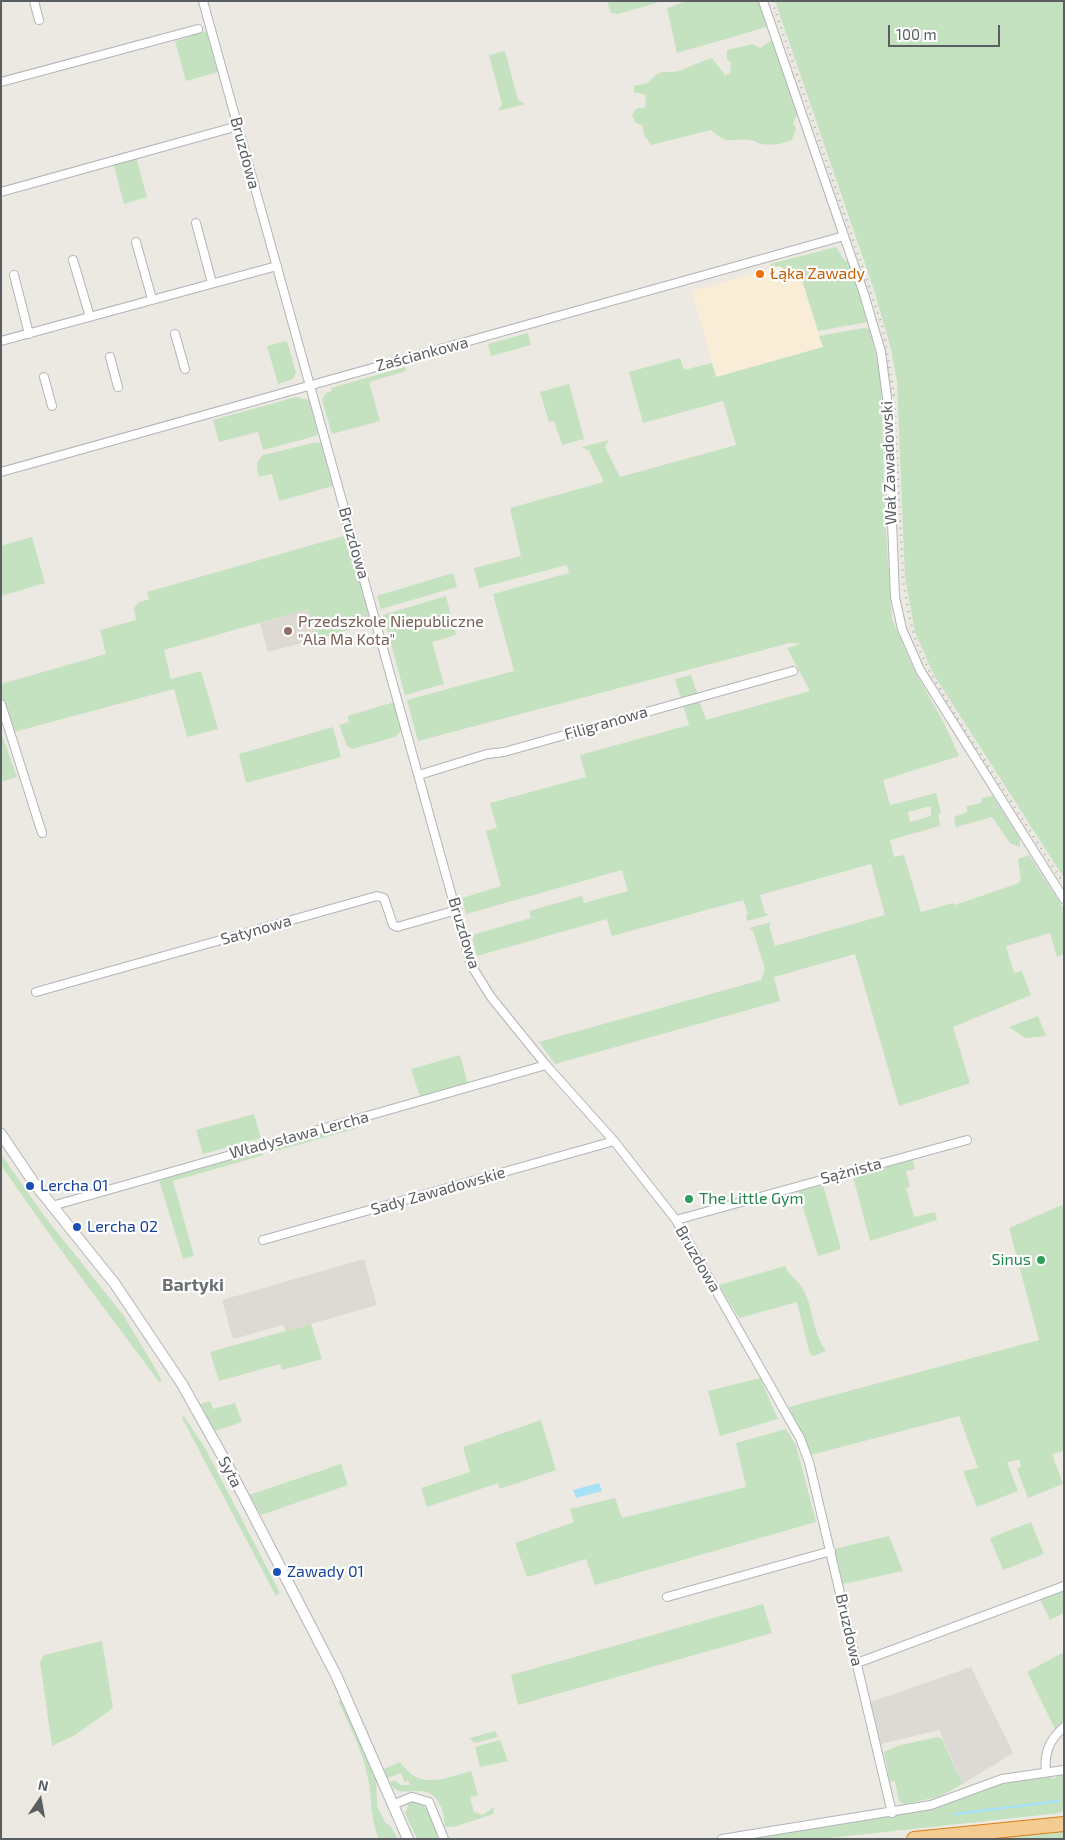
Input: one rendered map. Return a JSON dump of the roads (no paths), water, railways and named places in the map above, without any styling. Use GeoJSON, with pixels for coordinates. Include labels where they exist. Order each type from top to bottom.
{"type":"FeatureCollection","features":[{"type":"Feature","properties":{"kind":"highway"},"geometry":{"type":"LineString","coordinates":[[914,1839],[1064,1824]]}},
{"type":"Feature","properties":{"kind":"street"},"geometry":{"type":"LineString","coordinates":[[34,1],[39,20]]}},
{"type":"Feature","properties":{"kind":"street","name":"Bruzdowa"},"geometry":{"type":"LineString","coordinates":[[203,1],[475,974],[491,997],[546,1065],[614,1141],[676,1220],[800,1438],[809,1462],[892,1813]]}},
{"type":"Feature","properties":{"kind":"street","name":"Wał Zawadowski"},"geometry":{"type":"LineString","coordinates":[[763,1],[872,317],[882,357],[887,398],[895,596],[902,629],[920,670],[1064,899]]}},
{"type":"Feature","properties":{"kind":"street"},"geometry":{"type":"LineString","coordinates":[[1,82],[198,29]]}},
{"type":"Feature","properties":{"kind":"street"},"geometry":{"type":"LineString","coordinates":[[1,192],[238,126]]}},
{"type":"Feature","properties":{"kind":"street"},"geometry":{"type":"LineString","coordinates":[[196,222],[212,283]]}},
{"type":"Feature","properties":{"kind":"street","name":"Zaściankowa"},"geometry":{"type":"LineString","coordinates":[[1,472],[568,310],[844,236]]}},
{"type":"Feature","properties":{"kind":"street"},"geometry":{"type":"LineString","coordinates":[[136,242],[152,300]]}},
{"type":"Feature","properties":{"kind":"street"},"geometry":{"type":"LineString","coordinates":[[73,260],[90,316]]}},
{"type":"Feature","properties":{"kind":"street"},"geometry":{"type":"LineString","coordinates":[[1,341],[277,266]]}},
{"type":"Feature","properties":{"kind":"street"},"geometry":{"type":"LineString","coordinates":[[14,275],[29,334]]}},
{"type":"Feature","properties":{"kind":"street"},"geometry":{"type":"LineString","coordinates":[[175,334],[185,369]]}},
{"type":"Feature","properties":{"kind":"street"},"geometry":{"type":"LineString","coordinates":[[110,357],[118,387]]}},
{"type":"Feature","properties":{"kind":"street"},"geometry":{"type":"LineString","coordinates":[[44,377],[52,406]]}},
{"type":"Feature","properties":{"kind":"street","name":"Filigranowa"},"geometry":{"type":"LineString","coordinates":[[419,775],[487,754],[504,752],[793,671]]}},
{"type":"Feature","properties":{"kind":"street"},"geometry":{"type":"LineString","coordinates":[[1,704],[42,833]]}},
{"type":"Feature","properties":{"kind":"street","name":"Satynowa"},"geometry":{"type":"LineString","coordinates":[[36,992],[377,896],[384,898],[392,925],[396,927],[457,910]]}},
{"type":"Feature","properties":{"kind":"street","name":"Władysława Lercha"},"geometry":{"type":"LineString","coordinates":[[52,1206],[546,1065]]}},
{"type":"Feature","properties":{"kind":"street","name":"Syta"},"geometry":{"type":"LineString","coordinates":[[1,1134],[34,1183],[115,1284],[182,1384],[228,1466],[336,1675],[408,1839]]}},
{"type":"Feature","properties":{"kind":"street","name":"Sążnista"},"geometry":{"type":"LineString","coordinates":[[676,1220],[967,1140]]}},
{"type":"Feature","properties":{"kind":"street","name":"Sady Zawadowskie"},"geometry":{"type":"LineString","coordinates":[[263,1240],[614,1141]]}},
{"type":"Feature","properties":{"kind":"street"},"geometry":{"type":"LineString","coordinates":[[667,1597],[831,1552]]}},
{"type":"Feature","properties":{"kind":"street"},"geometry":{"type":"LineString","coordinates":[[857,1663],[1064,1586]]}},
{"type":"Feature","properties":{"kind":"street"},"geometry":{"type":"LineString","coordinates":[[1046,1772],[1047,1750],[1054,1736],[1064,1728]]}},
{"type":"Feature","properties":{"kind":"street"},"geometry":{"type":"LineString","coordinates":[[722,1839],[892,1813],[945,1801],[1002,1779],[1064,1770]]}},
{"type":"Feature","properties":{"kind":"street"},"geometry":{"type":"LineString","coordinates":[[392,1805],[412,1797],[429,1802],[444,1839]]}},
{"type":"Feature","properties":{"kind":"water"},"geometry":{"type":"Polygon","coordinates":[[[599,1483],[602,1491],[576,1498],[573,1490],[599,1483]]]}},
{"type":"Feature","properties":{"kind":"waterway"},"geometry":{"type":"LineString","coordinates":[[955,1814],[1059,1801]]}},
{"type":"Feature","properties":{"kind":"railway"},"geometry":{"type":"LineString","coordinates":[[772,1],[883,328],[894,396],[903,579],[916,642],[930,672],[953,711],[1064,884]]}},
{"type":"Feature","properties":{"kind":"place","name":"Łąka Zawady"},"geometry":{"type":"Point","coordinates":[760,274]}},
{"type":"Feature","properties":{"kind":"place","name":"Przedszkole Niepubliczne \"Ala Ma Kota\""},"geometry":{"type":"Point","coordinates":[288,631]}},
{"type":"Feature","properties":{"kind":"place","name":"Lercha 01"},"geometry":{"type":"Point","coordinates":[30,1186]}},
{"type":"Feature","properties":{"kind":"place","name":"The Little Gym"},"geometry":{"type":"Point","coordinates":[689,1199]}},
{"type":"Feature","properties":{"kind":"place","name":"Lercha 02"},"geometry":{"type":"Point","coordinates":[77,1227]}},
{"type":"Feature","properties":{"kind":"place","name":"Sinus"},"geometry":{"type":"Point","coordinates":[1041,1260]}},
{"type":"Feature","properties":{"kind":"place","name":"Zawady 01"},"geometry":{"type":"Point","coordinates":[277,1572]}},
{"type":"Feature","properties":{"kind":"district","name":"Bartyki"},"geometry":{"type":"Point","coordinates":[193,1285]}}]}
